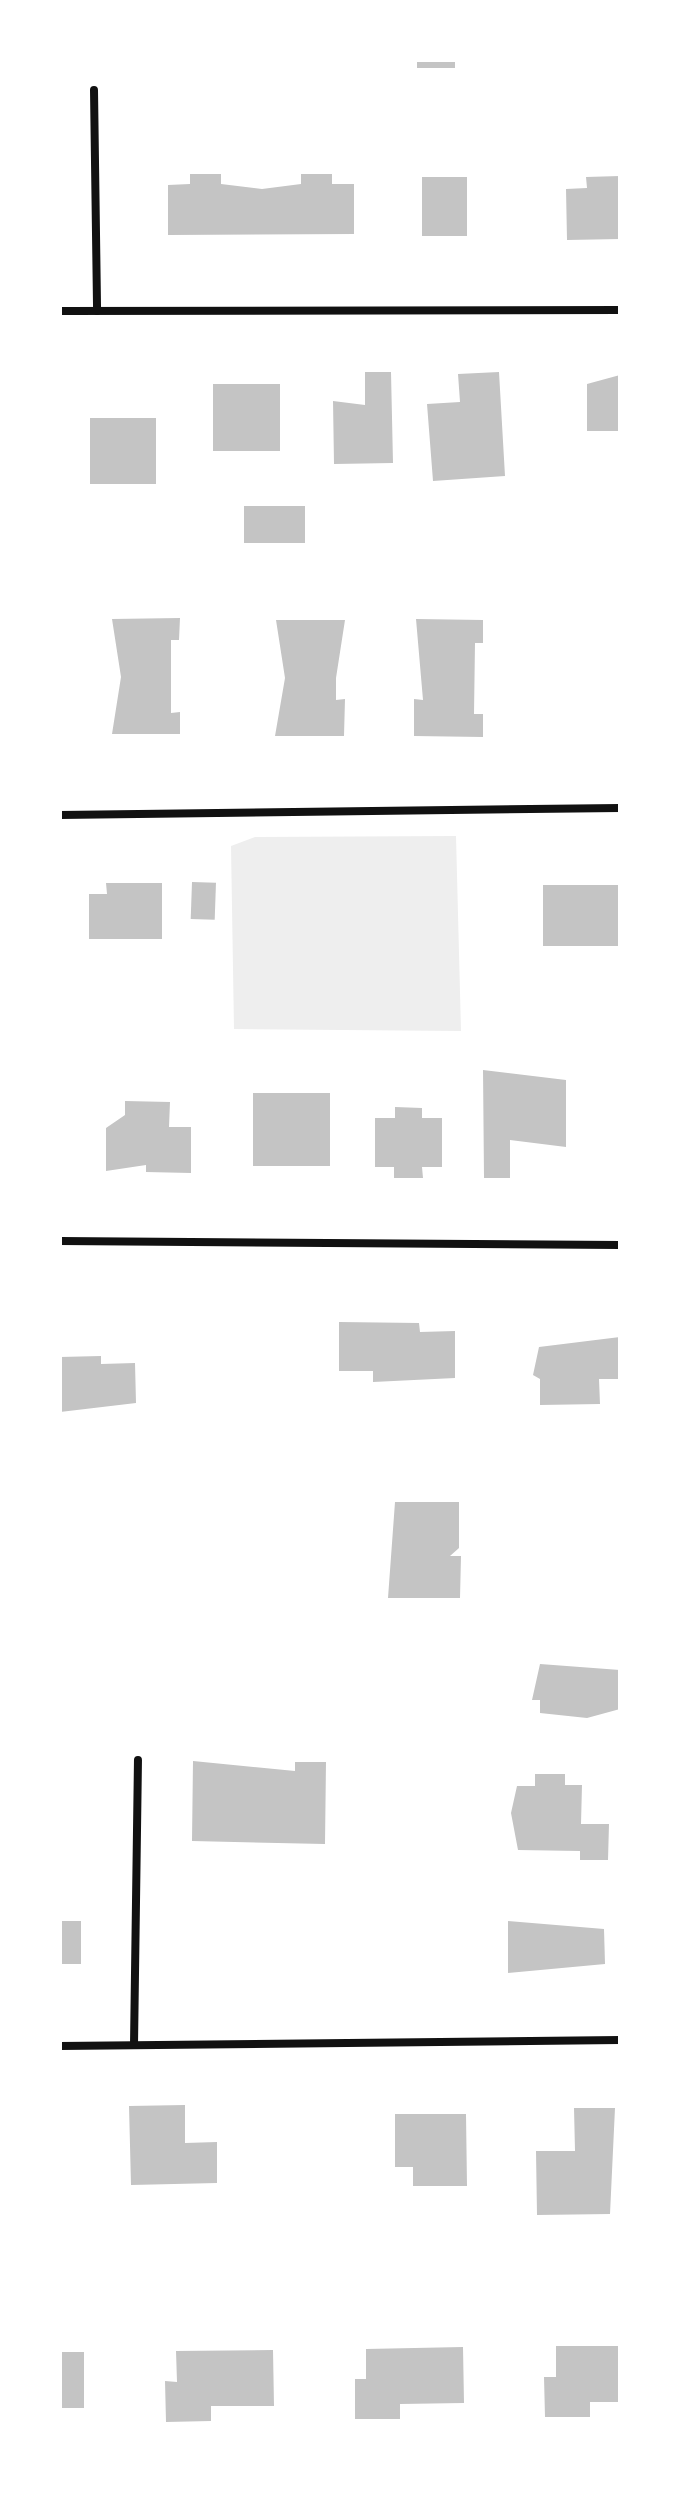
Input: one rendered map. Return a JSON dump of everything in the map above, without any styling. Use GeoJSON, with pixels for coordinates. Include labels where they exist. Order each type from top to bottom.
{"type":"FeatureCollection","features":[{"type":"Feature","properties":{"kind":"street"},"geometry":{"type":"LineString","coordinates":[[94,90],[97,311]]}},
{"type":"Feature","properties":{"kind":"street"},"geometry":{"type":"LineString","coordinates":[[60,311],[620,310]]}},
{"type":"Feature","properties":{"kind":"street"},"geometry":{"type":"LineString","coordinates":[[60,815],[620,808]]}},
{"type":"Feature","properties":{"kind":"street"},"geometry":{"type":"LineString","coordinates":[[60,1241],[620,1245]]}},
{"type":"Feature","properties":{"kind":"street"},"geometry":{"type":"LineString","coordinates":[[134,2045],[138,1760]]}},
{"type":"Feature","properties":{"kind":"street"},"geometry":{"type":"LineString","coordinates":[[60,2046],[620,2040]]}},
{"type":"Feature","properties":{"kind":"shaded area"},"geometry":{"type":"Polygon","coordinates":[[[456,836],[461,1031],[234,1029],[231,846],[255,837],[456,836]]]}},
{"type":"Feature","properties":{"kind":"building"},"geometry":{"type":"Polygon","coordinates":[[[417,60],[455,60],[455,68],[417,68],[417,60]]]}},
{"type":"Feature","properties":{"kind":"building"},"geometry":{"type":"Polygon","coordinates":[[[190,174],[221,174],[221,184],[262,189],[301,184],[301,174],[332,174],[332,184],[354,184],[354,234],[168,235],[168,185],[190,184],[190,174]]]}},
{"type":"Feature","properties":{"kind":"building"},"geometry":{"type":"Polygon","coordinates":[[[620,176],[620,239],[567,240],[566,189],[587,188],[586,177],[620,176]]]}},
{"type":"Feature","properties":{"kind":"building"},"geometry":{"type":"Polygon","coordinates":[[[422,177],[467,177],[467,236],[422,236],[422,177]]]}},
{"type":"Feature","properties":{"kind":"building"},"geometry":{"type":"Polygon","coordinates":[[[365,372],[391,372],[393,463],[334,464],[333,401],[365,405],[365,372]]]}},
{"type":"Feature","properties":{"kind":"building"},"geometry":{"type":"Polygon","coordinates":[[[499,372],[505,476],[433,481],[427,404],[460,402],[458,374],[499,372]]]}},
{"type":"Feature","properties":{"kind":"building"},"geometry":{"type":"Polygon","coordinates":[[[620,375],[620,431],[587,431],[587,384],[620,375]]]}},
{"type":"Feature","properties":{"kind":"building"},"geometry":{"type":"Polygon","coordinates":[[[213,384],[280,384],[280,451],[213,451],[213,384]]]}},
{"type":"Feature","properties":{"kind":"building"},"geometry":{"type":"Polygon","coordinates":[[[90,418],[156,418],[156,484],[90,484],[90,418]]]}},
{"type":"Feature","properties":{"kind":"building"},"geometry":{"type":"Polygon","coordinates":[[[244,506],[305,506],[305,543],[244,543],[244,506]]]}},
{"type":"Feature","properties":{"kind":"building"},"geometry":{"type":"Polygon","coordinates":[[[180,618],[179,640],[171,640],[171,713],[180,712],[180,734],[112,734],[121,677],[112,619],[180,618]]]}},
{"type":"Feature","properties":{"kind":"building"},"geometry":{"type":"Polygon","coordinates":[[[416,619],[483,620],[483,643],[475,643],[474,714],[483,714],[483,737],[414,736],[414,699],[423,700],[416,619]]]}},
{"type":"Feature","properties":{"kind":"building"},"geometry":{"type":"Polygon","coordinates":[[[276,620],[345,620],[336,678],[336,700],[345,699],[344,736],[275,736],[285,678],[276,620]]]}},
{"type":"Feature","properties":{"kind":"building"},"geometry":{"type":"Polygon","coordinates":[[[192,882],[216,883],[215,920],[191,919],[192,882]]]}},
{"type":"Feature","properties":{"kind":"building"},"geometry":{"type":"Polygon","coordinates":[[[106,883],[162,883],[162,939],[89,939],[89,894],[107,894],[106,883]]]}},
{"type":"Feature","properties":{"kind":"building"},"geometry":{"type":"Polygon","coordinates":[[[543,885],[620,885],[620,946],[543,946],[543,885]]]}},
{"type":"Feature","properties":{"kind":"building"},"geometry":{"type":"Polygon","coordinates":[[[483,1070],[566,1080],[566,1147],[510,1140],[510,1178],[484,1178],[483,1070]]]}},
{"type":"Feature","properties":{"kind":"building"},"geometry":{"type":"Polygon","coordinates":[[[253,1093],[330,1093],[330,1166],[253,1166],[253,1093]]]}},
{"type":"Feature","properties":{"kind":"building"},"geometry":{"type":"Polygon","coordinates":[[[125,1101],[170,1102],[169,1127],[191,1127],[191,1173],[146,1172],[146,1165],[106,1171],[106,1128],[125,1115],[125,1101]]]}},
{"type":"Feature","properties":{"kind":"building"},"geometry":{"type":"Polygon","coordinates":[[[395,1107],[422,1108],[422,1118],[442,1118],[442,1167],[422,1167],[423,1178],[394,1178],[394,1167],[375,1167],[375,1118],[395,1118],[395,1107]]]}},
{"type":"Feature","properties":{"kind":"building"},"geometry":{"type":"Polygon","coordinates":[[[339,1322],[419,1323],[420,1332],[455,1331],[455,1378],[373,1382],[373,1371],[339,1371],[339,1322]]]}},
{"type":"Feature","properties":{"kind":"building"},"geometry":{"type":"Polygon","coordinates":[[[620,1337],[620,1379],[599,1379],[600,1404],[540,1405],[540,1379],[533,1375],[539,1347],[620,1337]]]}},
{"type":"Feature","properties":{"kind":"building"},"geometry":{"type":"Polygon","coordinates":[[[101,1356],[101,1364],[135,1363],[136,1403],[60,1412],[60,1357],[101,1356]]]}},
{"type":"Feature","properties":{"kind":"building"},"geometry":{"type":"Polygon","coordinates":[[[395,1502],[459,1502],[459,1548],[450,1556],[461,1556],[460,1598],[388,1598],[395,1502]]]}},
{"type":"Feature","properties":{"kind":"building"},"geometry":{"type":"Polygon","coordinates":[[[540,1664],[620,1670],[620,1709],[587,1718],[540,1713],[540,1700],[532,1700],[540,1664]]]}},
{"type":"Feature","properties":{"kind":"building"},"geometry":{"type":"Polygon","coordinates":[[[193,1761],[295,1771],[295,1762],[326,1762],[325,1844],[192,1841],[193,1761]]]}},
{"type":"Feature","properties":{"kind":"building"},"geometry":{"type":"Polygon","coordinates":[[[535,1774],[565,1774],[565,1785],[582,1785],[581,1824],[609,1824],[608,1860],[580,1860],[580,1851],[518,1850],[511,1813],[517,1786],[535,1786],[535,1774]]]}},
{"type":"Feature","properties":{"kind":"building"},"geometry":{"type":"Polygon","coordinates":[[[60,1921],[81,1921],[81,1964],[60,1964],[60,1921]]]}},
{"type":"Feature","properties":{"kind":"building"},"geometry":{"type":"Polygon","coordinates":[[[508,1921],[604,1929],[605,1964],[508,1973],[508,1921]]]}},
{"type":"Feature","properties":{"kind":"building"},"geometry":{"type":"Polygon","coordinates":[[[185,2105],[185,2143],[217,2142],[217,2183],[131,2185],[129,2106],[185,2105]]]}},
{"type":"Feature","properties":{"kind":"building"},"geometry":{"type":"Polygon","coordinates":[[[574,2108],[615,2108],[610,2214],[537,2215],[536,2151],[575,2151],[574,2108]]]}},
{"type":"Feature","properties":{"kind":"building"},"geometry":{"type":"Polygon","coordinates":[[[395,2114],[466,2114],[467,2186],[413,2186],[413,2167],[395,2167],[395,2114]]]}},
{"type":"Feature","properties":{"kind":"building"},"geometry":{"type":"Polygon","coordinates":[[[556,2346],[620,2346],[620,2402],[590,2402],[590,2417],[545,2417],[544,2377],[556,2377],[556,2346]]]}},
{"type":"Feature","properties":{"kind":"building"},"geometry":{"type":"Polygon","coordinates":[[[463,2347],[464,2403],[400,2404],[400,2419],[355,2419],[355,2379],[366,2379],[366,2349],[463,2347]]]}},
{"type":"Feature","properties":{"kind":"building"},"geometry":{"type":"Polygon","coordinates":[[[273,2350],[274,2406],[211,2406],[211,2421],[166,2422],[165,2381],[177,2382],[176,2351],[273,2350]]]}},
{"type":"Feature","properties":{"kind":"building"},"geometry":{"type":"Polygon","coordinates":[[[60,2352],[84,2352],[84,2408],[60,2408],[60,2352]]]}}]}
